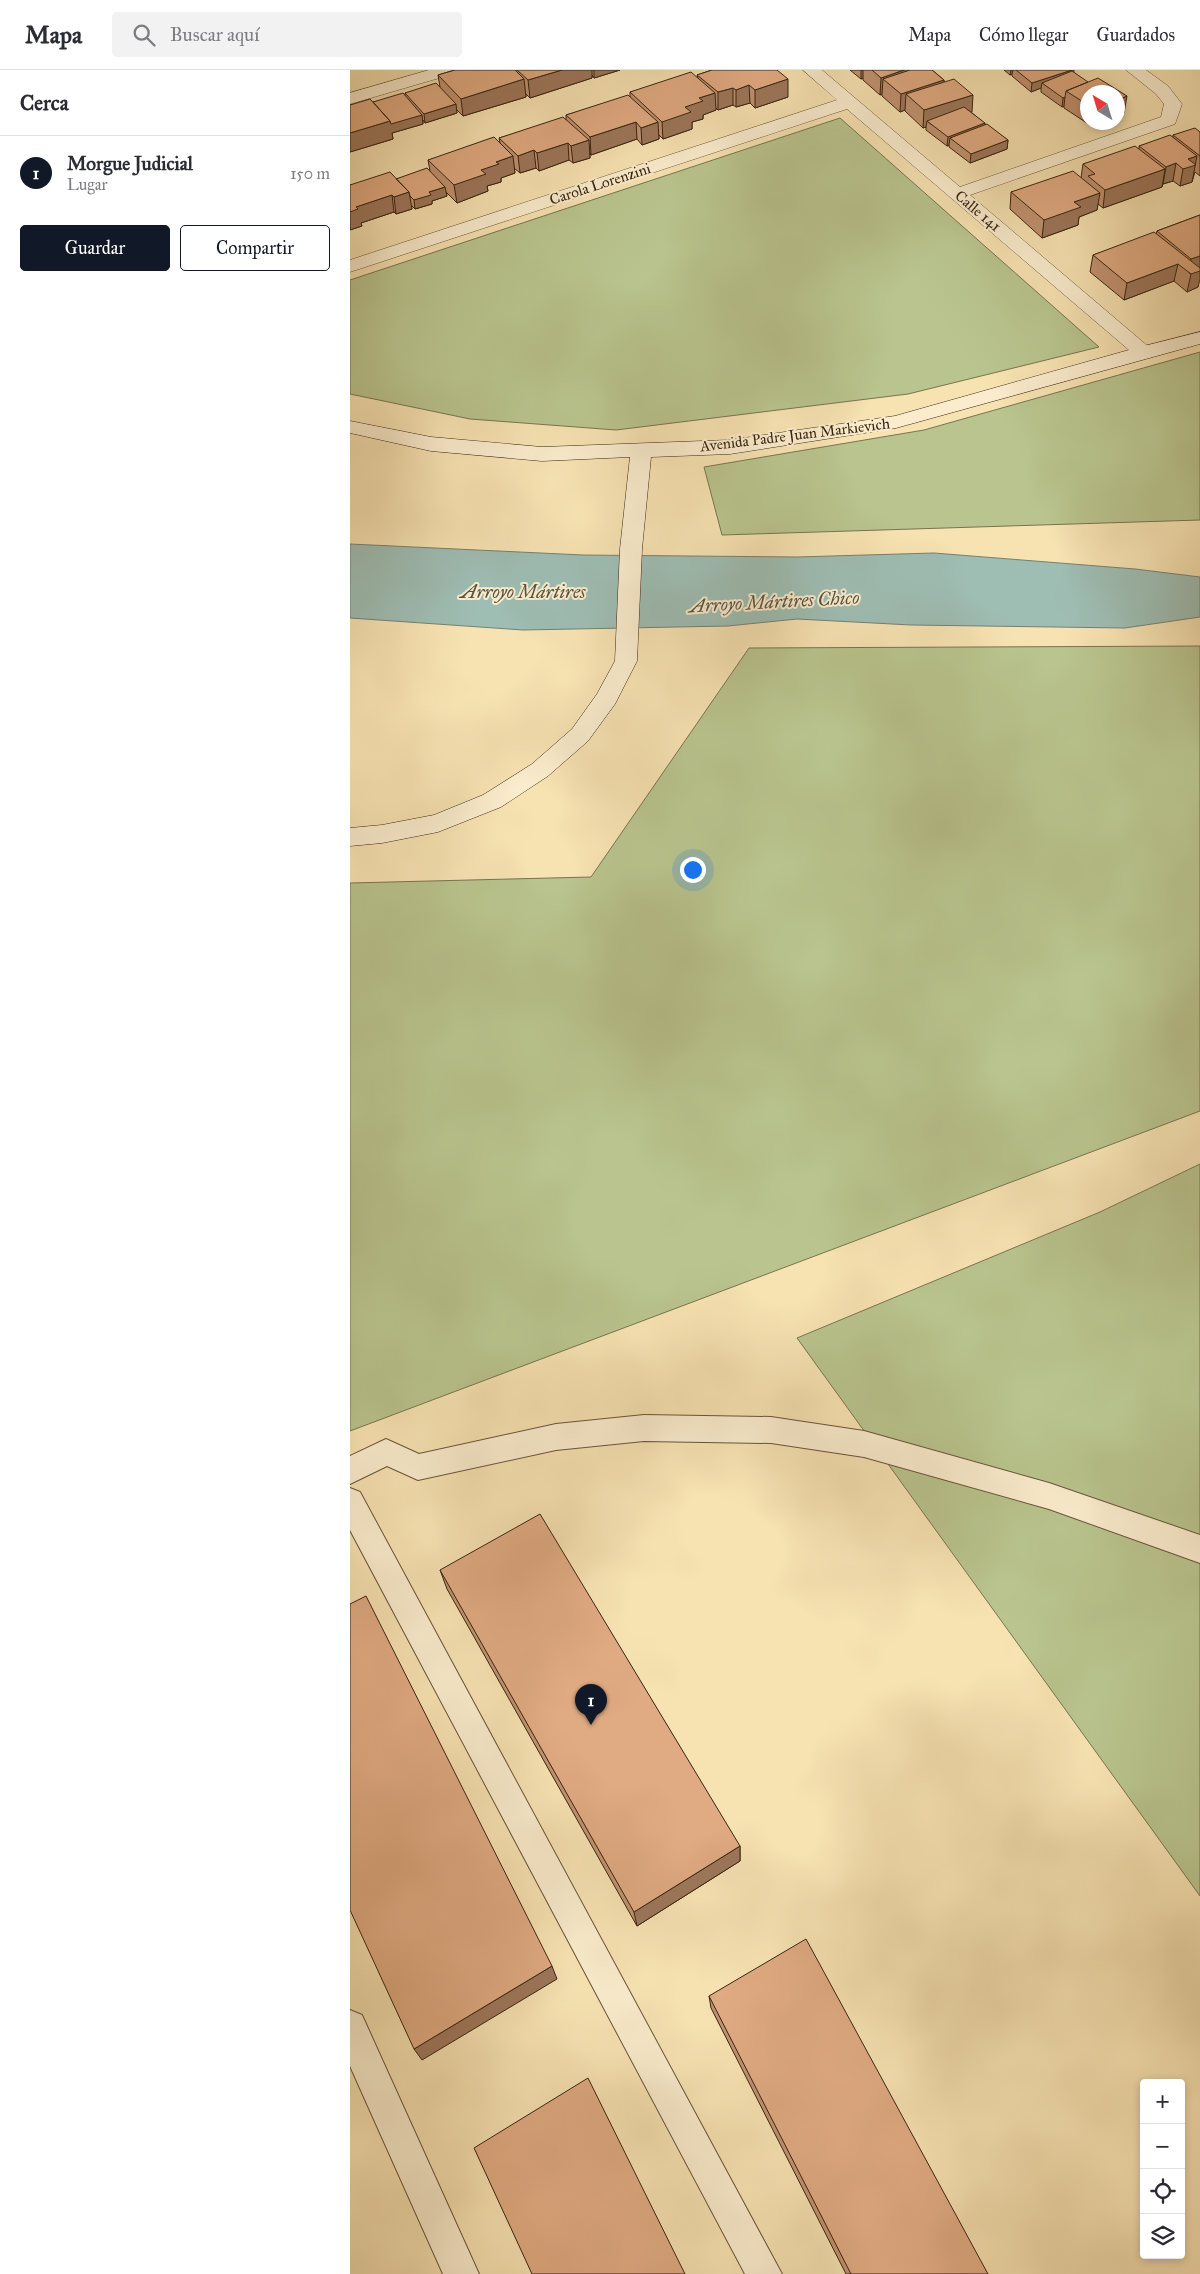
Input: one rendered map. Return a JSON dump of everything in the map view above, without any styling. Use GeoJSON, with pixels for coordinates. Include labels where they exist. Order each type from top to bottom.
{"type":"FeatureCollection","features":[{"type":"Feature","properties":{"kind":"street"},"geometry":{"type":"LineString","coordinates":[[350,100],[447,70]]}},
{"type":"Feature","properties":{"kind":"street","name":"Calle 141"},"geometry":{"type":"LineString","coordinates":[[812,70],[1143,352]]}},
{"type":"Feature","properties":{"kind":"street"},"geometry":{"type":"LineString","coordinates":[[957,194],[1169,120],[1173,104],[1162,90],[1135,70]]}},
{"type":"Feature","properties":{"kind":"street","name":"Carola Lorenzini"},"geometry":{"type":"LineString","coordinates":[[350,266],[850,102]]}},
{"type":"Feature","properties":{"kind":"street"},"geometry":{"type":"LineString","coordinates":[[1143,352],[1200,330]]}},
{"type":"Feature","properties":{"kind":"street"},"geometry":{"type":"LineString","coordinates":[[1143,352],[1200,338]]}},
{"type":"Feature","properties":{"kind":"street","name":"Avenida Padre Juan Markievich"},"geometry":{"type":"LineString","coordinates":[[350,427],[431,444],[542,454],[730,447],[896,422],[1143,352]]}},
{"type":"Feature","properties":{"kind":"street"},"geometry":{"type":"LineString","coordinates":[[350,837],[382,834],[438,823],[492,801],[540,770],[580,735],[607,698],[626,661],[631,549],[641,451]]}},
{"type":"Feature","properties":{"kind":"lane"},"geometry":{"type":"LineString","coordinates":[[350,1471],[386,1452],[418,1467],[556,1436],[644,1428],[771,1430],[864,1444],[1048,1496],[1200,1549]]}},
{"type":"Feature","properties":{"kind":"lane"},"geometry":{"type":"LineString","coordinates":[[350,1501],[764,2274]]}},
{"type":"Feature","properties":{"kind":"lane"},"geometry":{"type":"LineString","coordinates":[[350,2027],[461,2274]]}},
{"type":"Feature","properties":{"kind":"green space"},"geometry":{"type":"Polygon","coordinates":[[[840,118],[1099,347],[908,394],[616,430],[470,419],[350,394],[350,280],[840,118]]]}},
{"type":"Feature","properties":{"kind":"green space"},"geometry":{"type":"Polygon","coordinates":[[[1200,352],[1200,520],[722,535],[704,467],[924,430],[1200,352]]]}},
{"type":"Feature","properties":{"kind":"green space"},"geometry":{"type":"Polygon","coordinates":[[[1200,646],[1200,1111],[350,1431],[350,883],[591,877],[749,648],[1200,646]]]}},
{"type":"Feature","properties":{"kind":"green space"},"geometry":{"type":"Polygon","coordinates":[[[1200,1164],[1200,1896],[797,1338],[1100,1212],[1200,1164]]]}},
{"type":"Feature","properties":{"kind":"water","name":"Arroyo Mártires"},"geometry":{"type":"Polygon","coordinates":[[[350,544],[583,555],[797,557],[934,553],[1135,569],[1200,577],[1200,617],[1125,628],[911,625],[797,619],[728,626],[523,630],[350,618],[350,544]]]}},
{"type":"Feature","properties":{"kind":"building"},"geometry":{"type":"Polygon","coordinates":[[[455,70],[515,70],[524,79],[461,99],[438,75],[455,70]]]}},
{"type":"Feature","properties":{"kind":"building"},"geometry":{"type":"Polygon","coordinates":[[[517,70],[562,70],[528,80],[517,70]]]}},
{"type":"Feature","properties":{"kind":"building"},"geometry":{"type":"Polygon","coordinates":[[[712,70],[777,70],[788,79],[755,90],[749,85],[736,90],[733,88],[718,92],[697,75],[712,70]]]}},
{"type":"Feature","properties":{"kind":"building"},"geometry":{"type":"Polygon","coordinates":[[[872,70],[904,70],[881,78],[872,70]]]}},
{"type":"Feature","properties":{"kind":"building"},"geometry":{"type":"Polygon","coordinates":[[[910,70],[932,70],[944,80],[901,94],[883,79],[910,70]]]}},
{"type":"Feature","properties":{"kind":"building"},"geometry":{"type":"Polygon","coordinates":[[[1016,70],[1072,70],[1032,83],[1016,70]]]}},
{"type":"Feature","properties":{"kind":"building"},"geometry":{"type":"Polygon","coordinates":[[[1072,71],[1088,82],[1066,91],[1063,98],[1042,83],[1072,71]]]}},
{"type":"Feature","properties":{"kind":"building"},"geometry":{"type":"Polygon","coordinates":[[[691,72],[715,93],[699,98],[703,101],[685,107],[691,112],[662,122],[630,92],[691,72]]]}},
{"type":"Feature","properties":{"kind":"building"},"geometry":{"type":"Polygon","coordinates":[[[1098,78],[1109,85],[1081,85],[1098,78]]]}},
{"type":"Feature","properties":{"kind":"building"},"geometry":{"type":"Polygon","coordinates":[[[954,79],[973,95],[924,110],[906,94],[954,79]]]}},
{"type":"Feature","properties":{"kind":"building"},"geometry":{"type":"Polygon","coordinates":[[[436,83],[456,104],[424,114],[405,93],[436,83]]]}},
{"type":"Feature","properties":{"kind":"building"},"geometry":{"type":"Polygon","coordinates":[[[1080,85],[1080,100],[1066,91],[1080,85]]]}},
{"type":"Feature","properties":{"kind":"building"},"geometry":{"type":"Polygon","coordinates":[[[403,93],[422,115],[391,124],[373,102],[403,93]]]}},
{"type":"Feature","properties":{"kind":"building"},"geometry":{"type":"Polygon","coordinates":[[[628,95],[658,122],[641,128],[636,122],[590,137],[566,115],[628,95]]]}},
{"type":"Feature","properties":{"kind":"building"},"geometry":{"type":"Polygon","coordinates":[[[370,99],[390,121],[350,133],[350,105],[370,99]]]}},
{"type":"Feature","properties":{"kind":"building"},"geometry":{"type":"Polygon","coordinates":[[[964,107],[985,123],[948,137],[927,121],[964,107]]]}},
{"type":"Feature","properties":{"kind":"building"},"geometry":{"type":"Polygon","coordinates":[[[563,117],[589,140],[571,146],[568,143],[537,153],[534,150],[518,156],[499,138],[563,117]]]}},
{"type":"Feature","properties":{"kind":"building"},"geometry":{"type":"Polygon","coordinates":[[[987,124],[1008,140],[971,154],[950,138],[987,124]]]}},
{"type":"Feature","properties":{"kind":"building"},"geometry":{"type":"Polygon","coordinates":[[[1195,128],[1200,132],[1200,156],[1173,135],[1195,128]]]}},
{"type":"Feature","properties":{"kind":"building"},"geometry":{"type":"Polygon","coordinates":[[[1170,135],[1197,156],[1188,159],[1196,165],[1183,169],[1176,163],[1166,167],[1139,146],[1170,135]]]}},
{"type":"Feature","properties":{"kind":"building"},"geometry":{"type":"Polygon","coordinates":[[[494,137],[513,156],[496,162],[499,164],[481,170],[486,174],[454,185],[428,160],[494,137]]]}},
{"type":"Feature","properties":{"kind":"building"},"geometry":{"type":"Polygon","coordinates":[[[1135,146],[1165,169],[1105,190],[1088,176],[1095,174],[1083,164],[1135,146]]]}},
{"type":"Feature","properties":{"kind":"building"},"geometry":{"type":"Polygon","coordinates":[[[427,168],[445,187],[429,192],[431,195],[414,200],[396,179],[427,168]]]}},
{"type":"Feature","properties":{"kind":"building"},"geometry":{"type":"Polygon","coordinates":[[[1073,171],[1100,193],[1074,202],[1081,207],[1044,220],[1011,192],[1073,171]]]}},
{"type":"Feature","properties":{"kind":"building"},"geometry":{"type":"Polygon","coordinates":[[[390,172],[409,192],[394,197],[392,195],[356,207],[358,209],[350,212],[350,185],[390,172]]]}},
{"type":"Feature","properties":{"kind":"building"},"geometry":{"type":"Polygon","coordinates":[[[1200,215],[1200,256],[1191,259],[1157,231],[1200,215]]]}},
{"type":"Feature","properties":{"kind":"building"},"geometry":{"type":"Polygon","coordinates":[[[1154,232],[1200,268],[1200,271],[1191,274],[1178,264],[1127,283],[1093,255],[1154,232]]]}},
{"type":"Feature","properties":{"kind":"building"},"geometry":{"type":"Polygon","coordinates":[[[540,1514],[740,1846],[634,1912],[440,1570],[540,1514]]]}},
{"type":"Feature","properties":{"kind":"building"},"geometry":{"type":"Polygon","coordinates":[[[366,1596],[552,1966],[414,2049],[350,1910],[350,1604],[366,1596]]]}},
{"type":"Feature","properties":{"kind":"building"},"geometry":{"type":"Polygon","coordinates":[[[806,1939],[988,2274],[851,2274],[709,1996],[806,1939]]]}},
{"type":"Feature","properties":{"kind":"building"},"geometry":{"type":"Polygon","coordinates":[[[588,2078],[685,2274],[532,2274],[474,2148],[588,2078]]]}},
{"type":"Feature","properties":{"kind":"place","name":"Morgue Judicial"},"geometry":{"type":"Point","coordinates":[591,1725]}},
{"type":"Feature","properties":{"kind":"water label","name":"Arroyo Mártires Chico"},"geometry":{"type":"Point","coordinates":[774,601]}}]}
